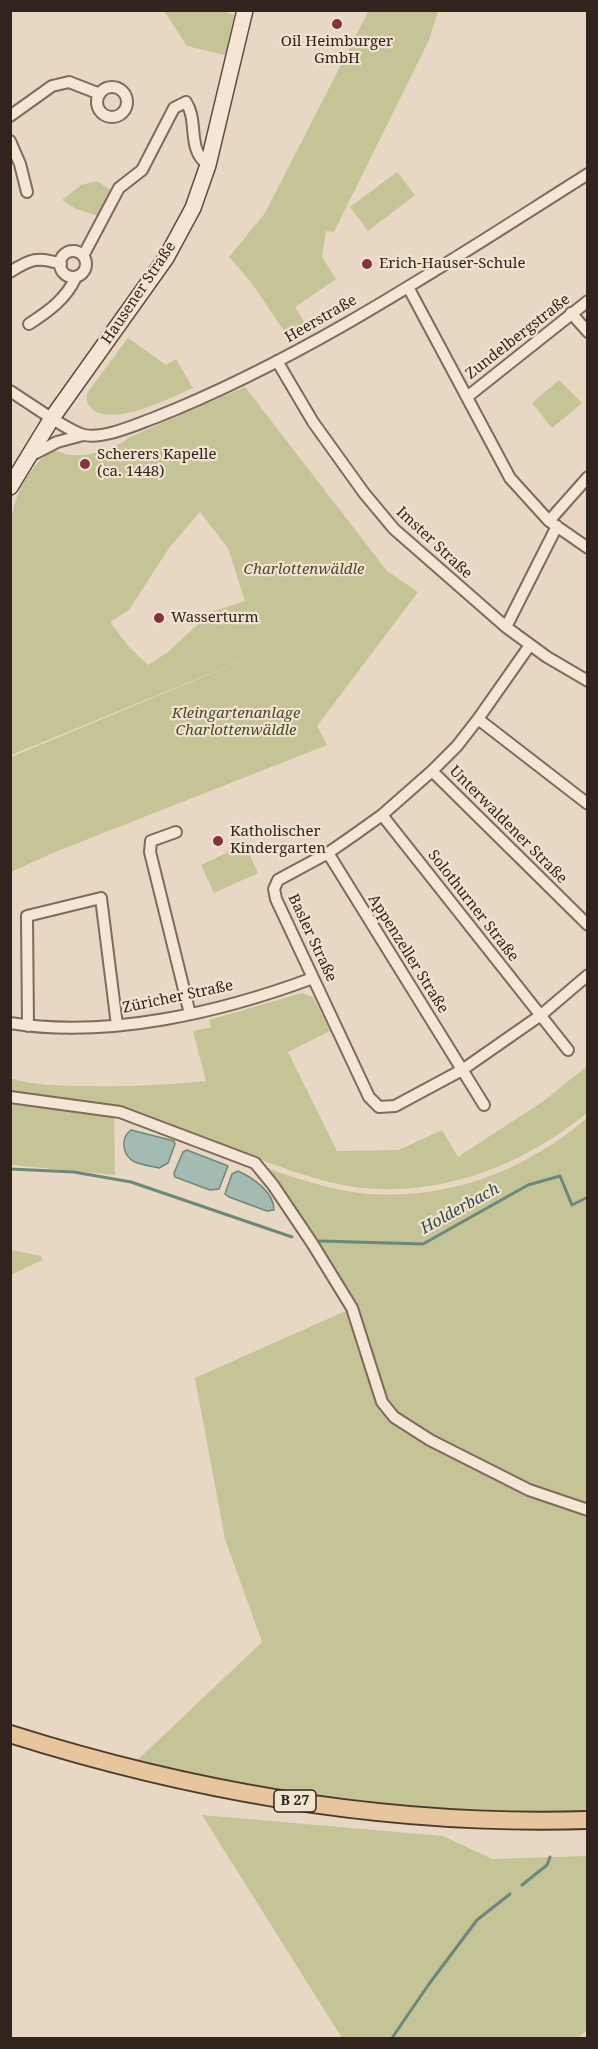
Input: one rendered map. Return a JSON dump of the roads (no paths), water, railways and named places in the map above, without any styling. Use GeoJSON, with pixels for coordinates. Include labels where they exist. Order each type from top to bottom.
{"type":"FeatureCollection","features":[{"type":"Feature","properties":{"kind":"main road","name":"Hausener Straße"},"geometry":{"type":"LineString","coordinates":[[10,487],[52,418],[166,258],[193,208],[208,165],[245,10]]}},
{"type":"Feature","properties":{"kind":"main road","name":"B 27"},"geometry":{"type":"LineString","coordinates":[[10,1734],[161,1776],[317,1805],[435,1817],[496,1820],[588,1820]]}},
{"type":"Feature","properties":{"kind":"street"},"geometry":{"type":"LineString","coordinates":[[10,116],[52,86],[69,82],[100,94]]}},
{"type":"Feature","properties":{"kind":"street"},"geometry":{"type":"LineString","coordinates":[[83,256],[119,188],[142,170],[174,108],[186,102],[192,116],[194,143],[202,160],[208,165]]}},
{"type":"Feature","properties":{"kind":"street"},"geometry":{"type":"LineString","coordinates":[[10,141],[20,164],[27,192]]}},
{"type":"Feature","properties":{"kind":"street","name":"Heerstraße"},"geometry":{"type":"LineString","coordinates":[[28,457],[57,442],[83,435],[106,434],[182,407],[277,361],[408,287],[588,174]]}},
{"type":"Feature","properties":{"kind":"street"},"geometry":{"type":"LineString","coordinates":[[29,324],[51,310],[84,270],[86,263],[83,256],[76,252],[67,253],[61,264],[65,274],[76,277]]}},
{"type":"Feature","properties":{"kind":"street"},"geometry":{"type":"LineString","coordinates":[[10,272],[30,260],[46,259],[61,264]]}},
{"type":"Feature","properties":{"kind":"street"},"geometry":{"type":"LineString","coordinates":[[408,287],[510,478],[553,524],[588,548]]}},
{"type":"Feature","properties":{"kind":"street","name":"Zundelbergstraße"},"geometry":{"type":"LineString","coordinates":[[466,397],[588,301]]}},
{"type":"Feature","properties":{"kind":"street"},"geometry":{"type":"LineString","coordinates":[[571,313],[588,332]]}},
{"type":"Feature","properties":{"kind":"street","name":"Imster Straße"},"geometry":{"type":"LineString","coordinates":[[277,361],[312,422],[364,494],[394,529],[506,627],[530,645],[588,681]]}},
{"type":"Feature","properties":{"kind":"street"},"geometry":{"type":"LineString","coordinates":[[10,391],[83,435]]}},
{"type":"Feature","properties":{"kind":"street"},"geometry":{"type":"LineString","coordinates":[[506,627],[553,524],[588,477]]}},
{"type":"Feature","properties":{"kind":"street","name":"Basler Straße"},"geometry":{"type":"LineString","coordinates":[[530,645],[478,719],[457,746],[432,771],[382,815],[328,853],[278,880],[274,889],[276,899],[369,1097],[379,1107],[395,1106],[462,1070],[541,1015],[588,975]]}},
{"type":"Feature","properties":{"kind":"street"},"geometry":{"type":"LineString","coordinates":[[478,719],[588,804]]}},
{"type":"Feature","properties":{"kind":"street","name":"Unterwaldener Straße"},"geometry":{"type":"LineString","coordinates":[[432,771],[588,926]]}},
{"type":"Feature","properties":{"kind":"street","name":"Solothurner Straße"},"geometry":{"type":"LineString","coordinates":[[382,815],[541,1015]]}},
{"type":"Feature","properties":{"kind":"street"},"geometry":{"type":"LineString","coordinates":[[176,832],[152,842],[150,852],[190,1014]]}},
{"type":"Feature","properties":{"kind":"street","name":"Appenzeller Straße"},"geometry":{"type":"LineString","coordinates":[[328,853],[462,1070]]}},
{"type":"Feature","properties":{"kind":"street"},"geometry":{"type":"LineString","coordinates":[[28,1026],[27,916],[101,898],[117,1025]]}},
{"type":"Feature","properties":{"kind":"street","name":"Züricher Straße"},"geometry":{"type":"LineString","coordinates":[[10,1023],[85,1028],[143,1023],[190,1014],[313,978]]}},
{"type":"Feature","properties":{"kind":"street"},"geometry":{"type":"LineString","coordinates":[[541,1015],[568,1050]]}},
{"type":"Feature","properties":{"kind":"street"},"geometry":{"type":"LineString","coordinates":[[462,1070],[484,1105]]}},
{"type":"Feature","properties":{"kind":"street"},"geometry":{"type":"LineString","coordinates":[[10,1097],[120,1112],[255,1163],[273,1185],[312,1243],[352,1308],[382,1402],[394,1417],[429,1440],[519,1485],[588,1510]]}},
{"type":"Feature","properties":{"kind":"waterway","name":"Holderbach"},"geometry":{"type":"LineString","coordinates":[[10,1169],[74,1172],[131,1182],[292,1237]]}},
{"type":"Feature","properties":{"kind":"waterway","name":"Holderbach"},"geometry":{"type":"LineString","coordinates":[[320,1241],[423,1244],[528,1185],[560,1176],[572,1205],[588,1197]]}},
{"type":"Feature","properties":{"kind":"waterway"},"geometry":{"type":"LineString","coordinates":[[522,1885],[547,1865],[550,1857]]}},
{"type":"Feature","properties":{"kind":"waterway"},"geometry":{"type":"LineString","coordinates":[[392,2038],[477,1920],[510,1894]]}},
{"type":"Feature","properties":{"kind":"place","name":"Oil Heimburger GmbH"},"geometry":{"type":"Point","coordinates":[337,24]}},
{"type":"Feature","properties":{"kind":"place","name":"Erich-Hauser-Schule"},"geometry":{"type":"Point","coordinates":[367,264]}},
{"type":"Feature","properties":{"kind":"place","name":"Scherers Kapelle (ca. 1448)"},"geometry":{"type":"Point","coordinates":[85,464]}},
{"type":"Feature","properties":{"kind":"place","name":"Wasserturm"},"geometry":{"type":"Point","coordinates":[159,618]}},
{"type":"Feature","properties":{"kind":"place","name":"Katholischer Kindergarten"},"geometry":{"type":"Point","coordinates":[218,841]}},
{"type":"Feature","properties":{"kind":"park label","name":"Charlottenwäldle"},"geometry":{"type":"Point","coordinates":[304,570]}},
{"type":"Feature","properties":{"kind":"park label","name":"Kleingartenanlage Charlottenwäldle"},"geometry":{"type":"Point","coordinates":[236,722]}}]}
